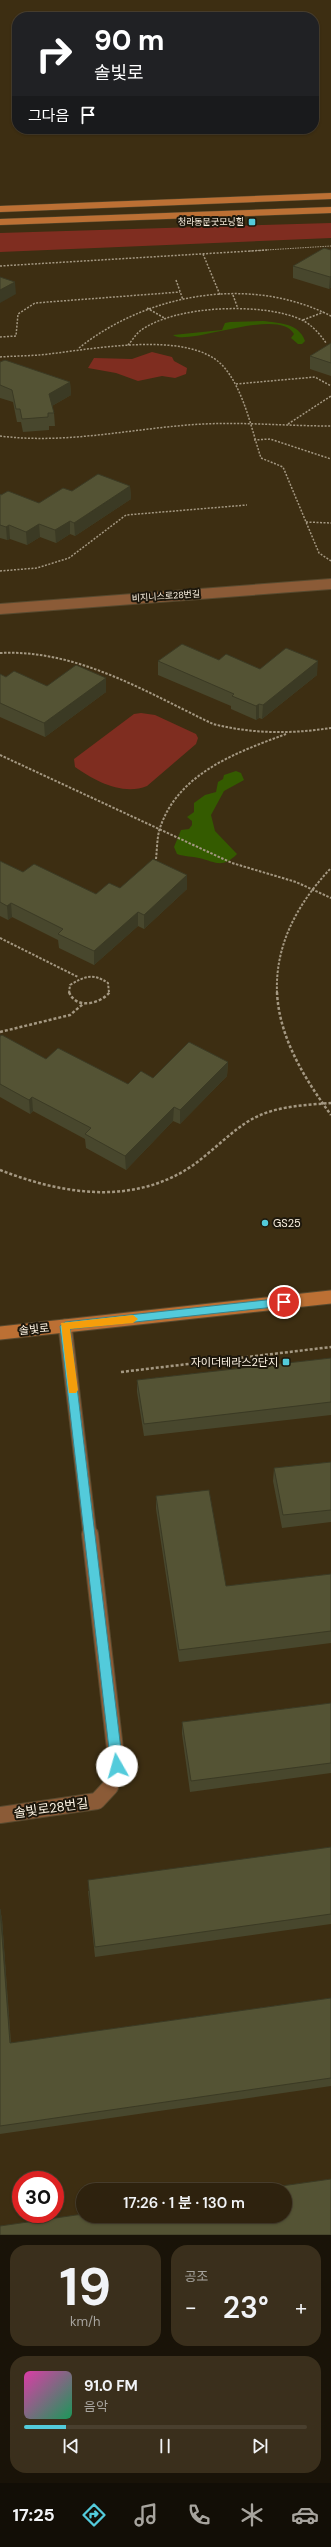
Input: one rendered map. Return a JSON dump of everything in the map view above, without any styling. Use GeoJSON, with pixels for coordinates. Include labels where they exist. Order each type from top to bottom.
{"type":"FeatureCollection","features":[{"type":"Feature","properties":{"kind":"main road"},"geometry":{"type":"LineString","coordinates":[[0,209],[331,196]]}},
{"type":"Feature","properties":{"kind":"main road"},"geometry":{"type":"LineString","coordinates":[[0,222],[331,210]]}},
{"type":"Feature","properties":{"kind":"main road","name":"솔빛로"},"geometry":{"type":"LineString","coordinates":[[0,1333],[331,1297]]}},
{"type":"Feature","properties":{"kind":"street","name":"비지니스로28번길"},"geometry":{"type":"LineString","coordinates":[[0,609],[331,584]]}},
{"type":"Feature","properties":{"kind":"street","name":"솔빛로28번길"},"geometry":{"type":"LineString","coordinates":[[0,1815],[97,1801],[110,1786],[117,1766],[65,1326]]}},
{"type":"Feature","properties":{"kind":"path"},"geometry":{"type":"LineString","coordinates":[[0,266],[331,246]]}},
{"type":"Feature","properties":{"kind":"path"},"geometry":{"type":"LineString","coordinates":[[203,254],[220,295]]}},
{"type":"Feature","properties":{"kind":"path"},"geometry":{"type":"LineString","coordinates":[[176,280],[183,300]]}},
{"type":"Feature","properties":{"kind":"path"},"geometry":{"type":"LineString","coordinates":[[0,337],[16,336],[18,314],[35,303],[180,292]]}},
{"type":"Feature","properties":{"kind":"path"},"geometry":{"type":"LineString","coordinates":[[79,348],[117,321],[147,308],[183,300],[220,295],[286,299],[324,312],[331,316]]}},
{"type":"Feature","properties":{"kind":"path"},"geometry":{"type":"LineString","coordinates":[[233,295],[238,309]]}},
{"type":"Feature","properties":{"kind":"path"},"geometry":{"type":"LineString","coordinates":[[147,308],[166,319]]}},
{"type":"Feature","properties":{"kind":"path"},"geometry":{"type":"LineString","coordinates":[[128,345],[139,331],[166,319],[196,313],[238,309],[272,312],[302,320],[316,330],[326,343]]}},
{"type":"Feature","properties":{"kind":"path"},"geometry":{"type":"LineString","coordinates":[[302,320],[324,312]]}},
{"type":"Feature","properties":{"kind":"path"},"geometry":{"type":"LineString","coordinates":[[0,357],[40,355],[79,348],[128,345],[161,345],[199,353],[218,362],[232,376],[236,384],[261,458],[283,467],[319,553],[331,561]]}},
{"type":"Feature","properties":{"kind":"path"},"geometry":{"type":"LineString","coordinates":[[236,384],[315,377],[331,386]]}},
{"type":"Feature","properties":{"kind":"path"},"geometry":{"type":"LineString","coordinates":[[288,424],[331,396]]}},
{"type":"Feature","properties":{"kind":"path"},"geometry":{"type":"LineString","coordinates":[[0,436],[22,440],[102,436],[187,424],[248,423],[331,426]]}},
{"type":"Feature","properties":{"kind":"path"},"geometry":{"type":"LineString","coordinates":[[254,440],[270,439],[331,460]]}},
{"type":"Feature","properties":{"kind":"path"},"geometry":{"type":"LineString","coordinates":[[0,571],[37,568],[69,558],[126,515],[247,505]]}},
{"type":"Feature","properties":{"kind":"path"},"geometry":{"type":"LineString","coordinates":[[306,522],[331,523]]}},
{"type":"Feature","properties":{"kind":"path"},"geometry":{"type":"LineString","coordinates":[[0,653],[22,651],[62,656],[78,661],[213,724],[234,730],[288,734]]}},
{"type":"Feature","properties":{"kind":"path"},"geometry":{"type":"LineString","coordinates":[[156,859],[158,829],[178,794],[192,781],[233,754],[288,734],[331,728]]}},
{"type":"Feature","properties":{"kind":"path"},"geometry":{"type":"LineString","coordinates":[[0,755],[232,863],[284,878],[331,898]]}},
{"type":"Feature","properties":{"kind":"path"},"geometry":{"type":"LineString","coordinates":[[331,868],[310,888],[297,910],[280,955],[277,997],[282,1023],[291,1047],[322,1104],[331,1115]]}},
{"type":"Feature","properties":{"kind":"path"},"geometry":{"type":"LineString","coordinates":[[0,938],[78,977],[98,976],[110,987],[110,992],[103,1000],[83,1003],[77,1001],[69,994],[70,984],[78,977]]}},
{"type":"Feature","properties":{"kind":"path"},"geometry":{"type":"LineString","coordinates":[[0,1032],[70,1015],[83,1003]]}},
{"type":"Feature","properties":{"kind":"path"},"geometry":{"type":"LineString","coordinates":[[0,1170],[22,1180],[53,1187],[90,1192],[128,1191],[157,1185],[183,1172],[255,1117],[275,1111],[331,1103]]}},
{"type":"Feature","properties":{"kind":"path"},"geometry":{"type":"LineString","coordinates":[[121,1372],[331,1347]]}},
{"type":"Feature","properties":{"kind":"shaded area"},"geometry":{"type":"Polygon","coordinates":[[[331,223],[331,238],[0,252],[0,233],[331,223]]]}},
{"type":"Feature","properties":{"kind":"shaded area"},"geometry":{"type":"Polygon","coordinates":[[[263,321],[282,323],[293,327],[302,335],[305,341],[302,344],[298,344],[291,338],[294,334],[285,326],[271,324],[233,328],[196,336],[182,337],[173,335],[222,330],[225,323],[230,322],[263,321]]]}},
{"type":"Feature","properties":{"kind":"shaded area"},"geometry":{"type":"Polygon","coordinates":[[[152,352],[172,357],[174,361],[187,368],[186,374],[175,378],[162,376],[138,381],[116,373],[88,368],[94,358],[132,359],[152,352]]]}},
{"type":"Feature","properties":{"kind":"shaded area"},"geometry":{"type":"Polygon","coordinates":[[[141,713],[155,715],[196,734],[198,738],[196,744],[147,786],[138,789],[110,786],[100,782],[75,767],[74,759],[134,714],[141,713]]]}},
{"type":"Feature","properties":{"kind":"shaded area"},"geometry":{"type":"Polygon","coordinates":[[[236,771],[241,773],[244,780],[224,791],[211,815],[215,831],[237,854],[227,862],[219,863],[177,854],[174,847],[181,830],[189,829],[192,825],[192,821],[187,817],[194,812],[194,803],[205,795],[216,792],[218,782],[223,779],[224,775],[236,771]]]}},
{"type":"Feature","properties":{"kind":"building"},"geometry":{"type":"Polygon","coordinates":[[[324,248],[331,250],[330,277],[293,266],[324,248]]]}},
{"type":"Feature","properties":{"kind":"building"},"geometry":{"type":"Polygon","coordinates":[[[0,277],[15,282],[0,290],[0,277]]]}},
{"type":"Feature","properties":{"kind":"building"},"geometry":{"type":"Polygon","coordinates":[[[331,343],[331,363],[310,356],[331,343]]]}},
{"type":"Feature","properties":{"kind":"building"},"geometry":{"type":"Polygon","coordinates":[[[5,360],[70,382],[49,394],[54,413],[48,413],[48,417],[22,419],[20,409],[16,409],[12,390],[0,385],[0,362],[5,360]]]}},
{"type":"Feature","properties":{"kind":"building"},"geometry":{"type":"Polygon","coordinates":[[[98,474],[130,486],[74,523],[70,521],[55,530],[39,524],[26,532],[9,525],[6,527],[0,525],[0,494],[1,495],[8,491],[39,503],[63,488],[72,491],[98,474]]]}},
{"type":"Feature","properties":{"kind":"building"},"geometry":{"type":"Polygon","coordinates":[[[182,644],[219,660],[226,654],[260,669],[286,648],[318,661],[263,705],[259,704],[256,706],[232,696],[234,694],[158,661],[182,644]]]}},
{"type":"Feature","properties":{"kind":"building"},"geometry":{"type":"Polygon","coordinates":[[[76,665],[106,678],[44,723],[0,703],[0,674],[6,677],[14,671],[47,686],[76,665]]]}},
{"type":"Feature","properties":{"kind":"building"},"geometry":{"type":"Polygon","coordinates":[[[153,859],[187,875],[144,915],[138,912],[94,951],[58,934],[63,929],[11,903],[7,906],[0,902],[0,861],[23,872],[34,864],[96,894],[109,883],[120,888],[153,859]]]}},
{"type":"Feature","properties":{"kind":"building"},"geometry":{"type":"Polygon","coordinates":[[[2,1035],[46,1059],[58,1048],[128,1084],[141,1071],[153,1078],[189,1042],[228,1062],[180,1110],[174,1107],[125,1156],[85,1134],[91,1128],[32,1097],[29,1100],[0,1084],[0,1036],[2,1035]]]}},
{"type":"Feature","properties":{"kind":"building"},"geometry":{"type":"Polygon","coordinates":[[[331,1358],[331,1402],[144,1424],[137,1380],[331,1358]]]}},
{"type":"Feature","properties":{"kind":"building"},"geometry":{"type":"Polygon","coordinates":[[[331,1462],[331,1510],[283,1515],[274,1468],[331,1462]]]}},
{"type":"Feature","properties":{"kind":"building"},"geometry":{"type":"Polygon","coordinates":[[[209,1490],[226,1586],[331,1574],[331,1631],[179,1650],[156,1496],[209,1490]]]}},
{"type":"Feature","properties":{"kind":"building"},"geometry":{"type":"Polygon","coordinates":[[[331,1703],[331,1763],[191,1781],[182,1722],[331,1703]]]}},
{"type":"Feature","properties":{"kind":"building"},"geometry":{"type":"Polygon","coordinates":[[[331,1847],[331,1914],[95,1947],[88,1880],[331,1847]]]}},
{"type":"Feature","properties":{"kind":"building"},"geometry":{"type":"Polygon","coordinates":[[[0,1909],[10,2043],[331,1998],[331,2078],[0,2126],[0,1909]]]}},
{"type":"Feature","properties":{"kind":"building"},"geometry":{"type":"Polygon","coordinates":[[[331,2179],[331,2235],[0,2235],[0,2226],[21,2223],[64,2223],[64,2217],[76,2215],[76,2223],[292,2223],[292,2184],[331,2179]]]}},
{"type":"Feature","properties":{"kind":"slow traffic"},"geometry":{"type":"LineString","coordinates":[[72,1390],[65,1326],[133,1319]]}},
{"type":"Feature","properties":{"kind":"place","name":"청라동문굿모닝힐"},"geometry":{"type":"Point","coordinates":[252,222]}},
{"type":"Feature","properties":{"kind":"place","name":"GS25"},"geometry":{"type":"Point","coordinates":[265,1223]}},
{"type":"Feature","properties":{"kind":"place","name":"자이더테라스2단지"},"geometry":{"type":"Point","coordinates":[286,1362]}},
{"type":"Feature","properties":{"kind":"route"},"geometry":{"type":"LineString","coordinates":[[117,1766],[65,1326],[284,1302]]}}]}
